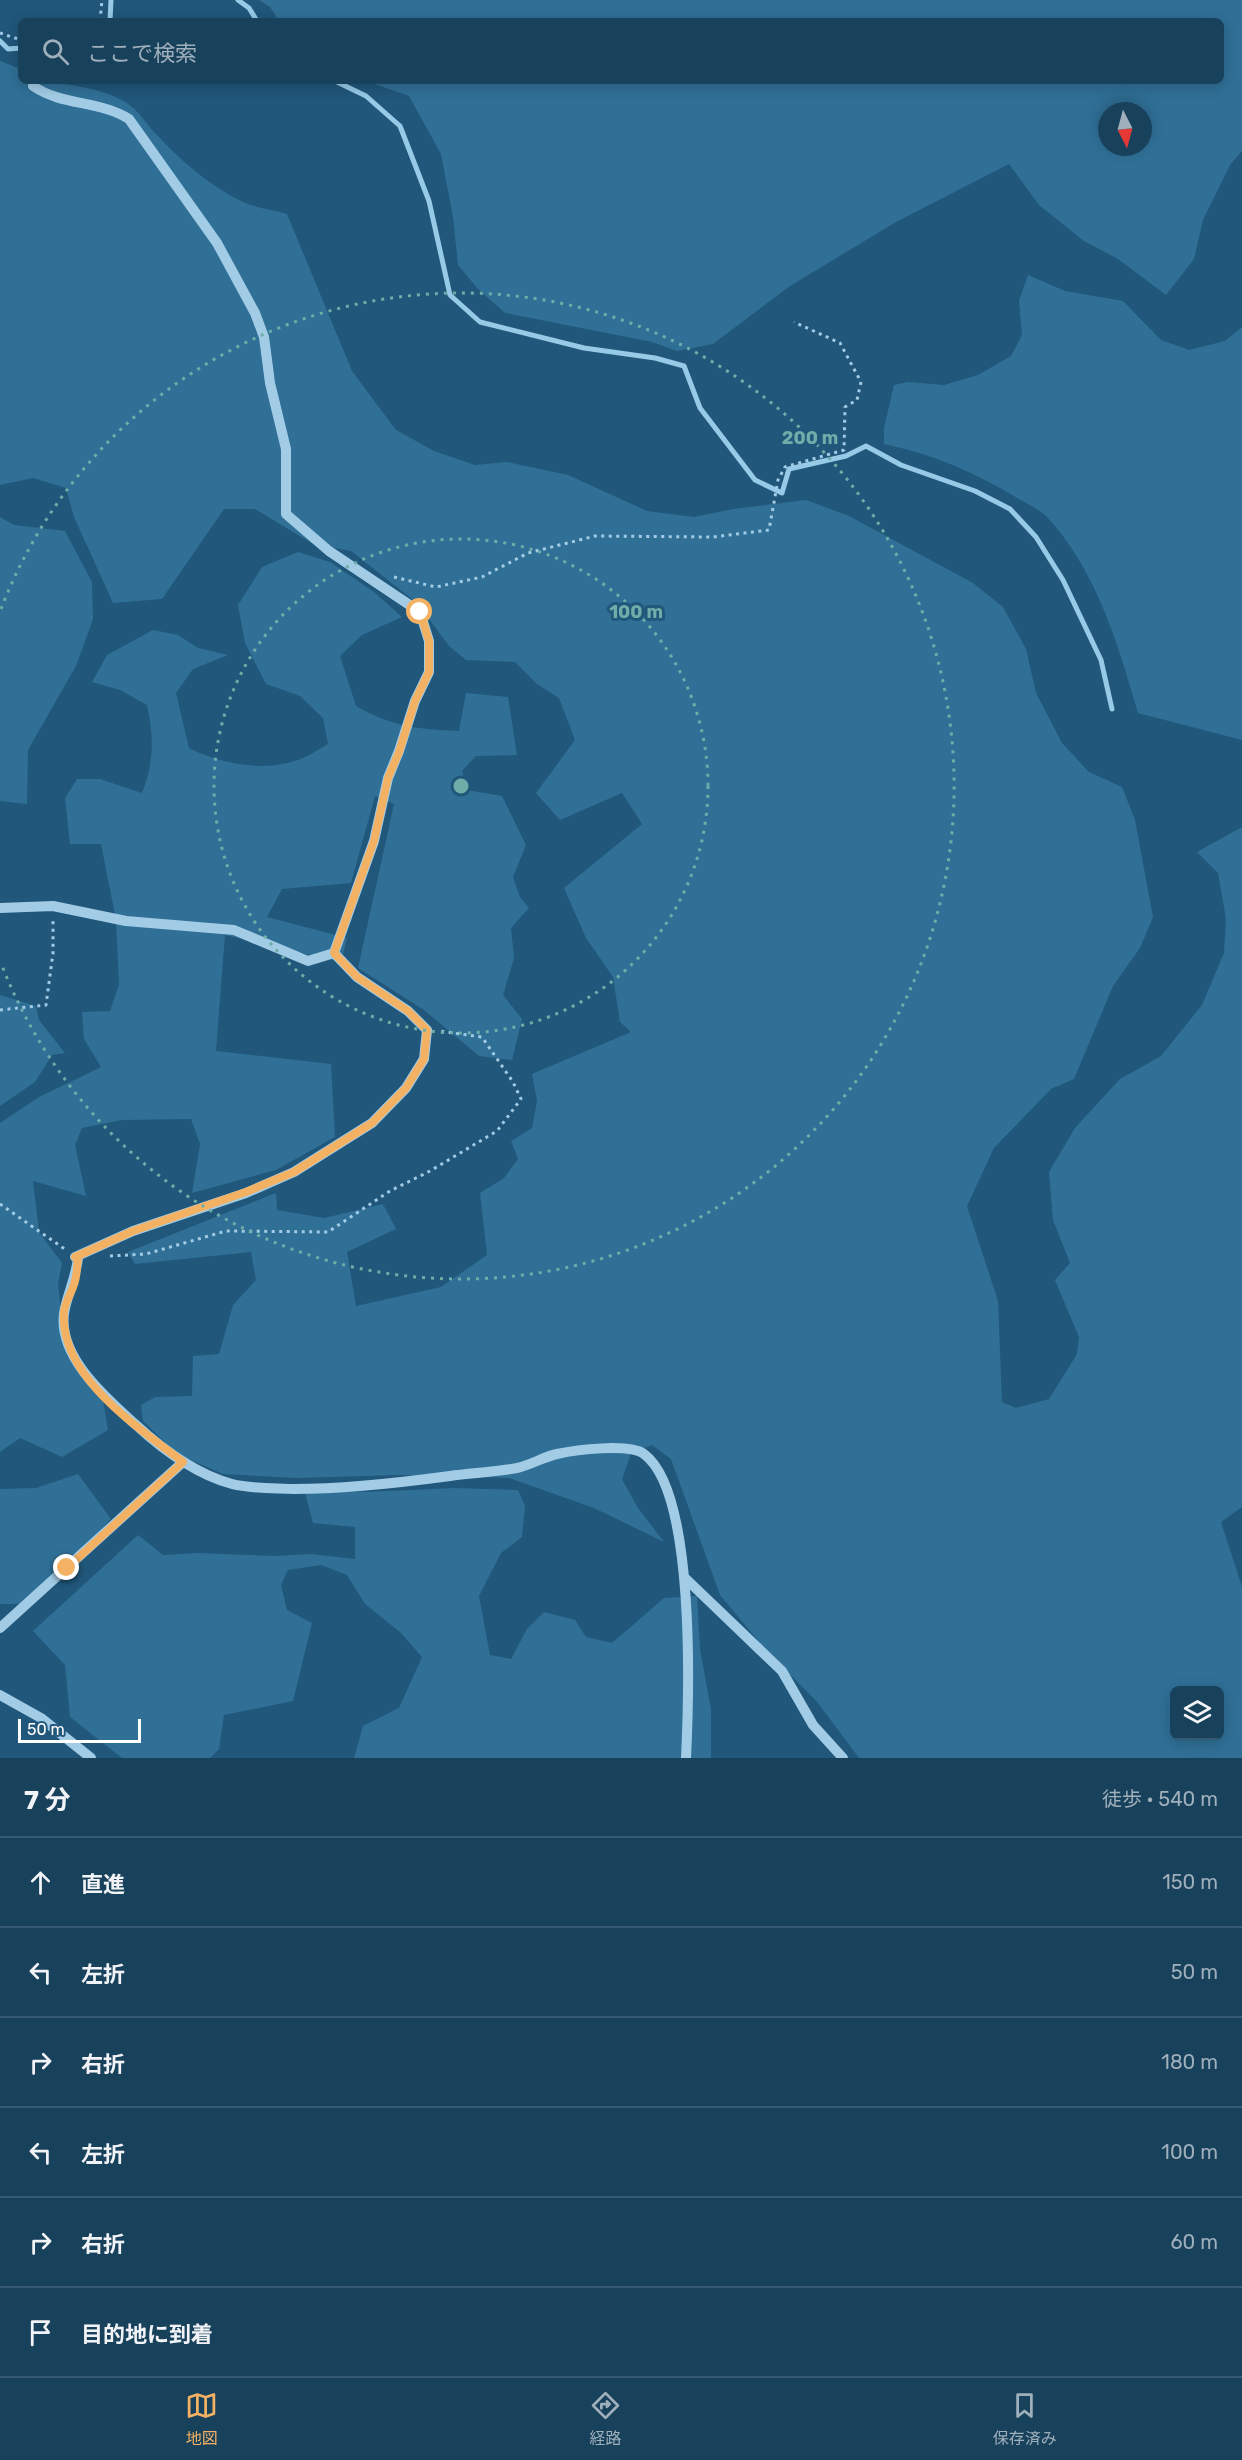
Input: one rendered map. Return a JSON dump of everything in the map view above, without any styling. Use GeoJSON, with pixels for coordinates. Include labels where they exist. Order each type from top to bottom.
{"type":"FeatureCollection","features":[{"type":"Feature","properties":{"kind":"street"},"geometry":{"type":"LineString","coordinates":[[33,86],[58,98],[111,108],[129,119],[217,243],[255,313],[264,337],[270,383],[286,449],[285,514],[329,551],[420,612],[429,641],[429,672],[415,701],[388,778],[374,841],[334,953]]}},
{"type":"Feature","properties":{"kind":"street"},"geometry":{"type":"LineString","coordinates":[[0,908],[53,906],[126,921],[234,930],[308,961],[334,953]]}},
{"type":"Feature","properties":{"kind":"street"},"geometry":{"type":"LineString","coordinates":[[334,953],[357,977],[408,1011],[427,1030],[424,1059],[406,1088],[372,1123],[294,1172],[246,1192],[133,1231],[77,1257],[75,1281],[64,1311],[67,1337],[77,1362],[101,1394],[140,1430],[183,1462],[230,1484],[250,1488],[339,1489],[519,1467],[556,1454],[619,1447],[643,1453],[659,1471],[677,1521],[684,1577],[689,1699],[686,1758]]}},
{"type":"Feature","properties":{"kind":"street"},"geometry":{"type":"LineString","coordinates":[[0,1628],[183,1462]]}},
{"type":"Feature","properties":{"kind":"street"},"geometry":{"type":"LineString","coordinates":[[684,1577],[782,1671],[813,1725],[843,1758]]}},
{"type":"Feature","properties":{"kind":"street"},"geometry":{"type":"LineString","coordinates":[[0,1695],[41,1718],[91,1758]]}},
{"type":"Feature","properties":{"kind":"path"},"geometry":{"type":"LineString","coordinates":[[100,18],[102,0]]}},
{"type":"Feature","properties":{"kind":"path"},"geometry":{"type":"LineString","coordinates":[[0,33],[18,39]]}},
{"type":"Feature","properties":{"kind":"path"},"geometry":{"type":"LineString","coordinates":[[385,575],[436,587],[482,577],[528,553],[595,536],[713,537],[769,530],[778,480],[785,467],[844,450],[845,407],[857,400],[861,382],[840,343],[794,322]]}},
{"type":"Feature","properties":{"kind":"path"},"geometry":{"type":"LineString","coordinates":[[0,1010],[46,1005],[53,952],[53,906]]}},
{"type":"Feature","properties":{"kind":"path"},"geometry":{"type":"LineString","coordinates":[[0,1204],[77,1257],[146,1254],[226,1231],[328,1232],[390,1191],[430,1171],[497,1131],[521,1098],[513,1082],[482,1037],[427,1030]]}},
{"type":"Feature","properties":{"kind":"shaded area"},"geometry":{"type":"Polygon","coordinates":[[[259,0],[1242,0],[1242,151],[1230,165],[1203,220],[1194,259],[1166,295],[1118,259],[1084,241],[1039,205],[1009,164],[896,222],[790,286],[713,344],[677,351],[652,342],[505,313],[478,289],[458,265],[453,217],[441,154],[409,96],[375,84],[1224,84],[1224,18],[277,18],[270,7],[259,0]]]}},
{"type":"Feature","properties":{"kind":"shaded area"},"geometry":{"type":"Polygon","coordinates":[[[0,61],[18,68],[18,84],[79,86],[121,99],[135,110],[177,156],[209,181],[243,202],[287,214],[352,371],[396,430],[434,451],[475,465],[507,462],[568,475],[647,511],[694,517],[734,509],[806,500],[849,516],[973,583],[1003,607],[1026,649],[1036,693],[1062,743],[1089,772],[1122,787],[1135,820],[1153,917],[1140,948],[1113,986],[1074,1079],[1051,1089],[994,1148],[967,1206],[998,1301],[1002,1402],[1016,1408],[1049,1399],[1077,1354],[1079,1337],[1055,1280],[1070,1263],[1053,1220],[1049,1172],[1075,1128],[1120,1079],[1161,1056],[1202,1005],[1224,953],[1226,919],[1218,873],[1197,852],[1242,827],[1242,1507],[1221,1522],[1242,1587],[1242,1758],[859,1758],[818,1703],[765,1649],[720,1595],[671,1459],[652,1445],[631,1453],[622,1479],[638,1508],[664,1542],[594,1508],[509,1478],[398,1475],[296,1478],[223,1474],[177,1454],[143,1421],[141,1405],[155,1397],[192,1396],[193,1356],[219,1354],[233,1305],[256,1280],[251,1252],[135,1264],[128,1252],[276,1193],[277,1210],[324,1218],[383,1204],[396,1229],[347,1252],[356,1306],[441,1287],[487,1255],[480,1193],[504,1178],[518,1159],[511,1141],[532,1128],[537,1101],[532,1074],[631,1032],[620,1022],[613,977],[586,938],[564,888],[642,824],[622,793],[560,820],[536,793],[575,740],[559,698],[537,684],[515,662],[466,660],[449,646],[417,603],[351,551],[313,544],[255,509],[224,509],[162,599],[113,603],[74,517],[66,488],[33,478],[0,485],[0,61]]]}},
{"type":"Feature","properties":{"kind":"shaded area"},"geometry":{"type":"Polygon","coordinates":[[[1028,275],[1065,291],[1123,301],[1161,340],[1189,350],[1225,341],[1242,327],[1242,740],[1138,713],[1113,634],[1092,583],[1079,559],[1043,513],[987,481],[954,466],[920,453],[884,444],[884,428],[894,385],[908,382],[944,385],[978,375],[1011,356],[1022,335],[1019,301],[1028,275]]]}},
{"type":"Feature","properties":{"kind":"shaded area"},"geometry":{"type":"Polygon","coordinates":[[[0,517],[14,525],[65,531],[92,582],[93,619],[76,666],[28,750],[27,804],[0,801],[0,517]]]}},
{"type":"Feature","properties":{"kind":"shaded area"},"geometry":{"type":"Polygon","coordinates":[[[298,552],[330,562],[374,592],[402,617],[362,635],[340,656],[356,706],[406,726],[459,731],[466,693],[508,697],[517,755],[476,756],[462,771],[467,790],[502,796],[526,845],[513,877],[520,897],[529,908],[511,928],[514,958],[503,995],[522,1019],[512,1060],[479,1056],[424,1010],[358,968],[394,804],[375,796],[351,883],[282,889],[267,917],[347,938],[341,962],[225,935],[216,1051],[331,1064],[335,1137],[276,1170],[192,1193],[200,1144],[191,1119],[122,1120],[82,1128],[75,1145],[86,1196],[33,1181],[39,1232],[62,1263],[58,1284],[64,1339],[103,1400],[108,1430],[62,1457],[20,1438],[0,1452],[0,1123],[39,1097],[101,1067],[84,1039],[82,1012],[110,1011],[119,984],[116,920],[101,844],[70,844],[65,798],[77,779],[100,779],[142,793],[151,760],[152,739],[147,705],[120,690],[92,682],[107,655],[153,630],[178,635],[198,648],[228,655],[193,669],[176,693],[189,748],[227,762],[268,766],[298,760],[328,744],[323,718],[300,696],[266,684],[245,643],[238,605],[262,567],[298,552]]]}},
{"type":"Feature","properties":{"kind":"shaded area"},"geometry":{"type":"Polygon","coordinates":[[[0,995],[36,1006],[39,1020],[65,1053],[52,1055],[35,1082],[0,1106],[0,995]]]}},
{"type":"Feature","properties":{"kind":"shaded area"},"geometry":{"type":"Polygon","coordinates":[[[78,1474],[111,1519],[31,1604],[0,1604],[0,1489],[36,1488],[78,1474]]]}},
{"type":"Feature","properties":{"kind":"shaded area"},"geometry":{"type":"Polygon","coordinates":[[[454,1488],[518,1490],[525,1506],[522,1537],[501,1553],[479,1596],[490,1655],[511,1659],[527,1629],[544,1612],[575,1620],[586,1637],[612,1643],[664,1598],[697,1596],[700,1649],[711,1710],[711,1758],[354,1758],[363,1726],[399,1708],[422,1657],[400,1632],[365,1604],[347,1575],[321,1565],[288,1570],[281,1585],[287,1610],[312,1623],[293,1701],[224,1715],[219,1749],[210,1758],[122,1758],[70,1717],[65,1665],[33,1631],[138,1535],[163,1555],[311,1554],[355,1559],[355,1527],[313,1523],[304,1489],[368,1492],[454,1488]]]}},
{"type":"Feature","properties":{"kind":"waterway"},"geometry":{"type":"LineString","coordinates":[[110,18],[111,0]]}},
{"type":"Feature","properties":{"kind":"waterway"},"geometry":{"type":"LineString","coordinates":[[238,0],[249,8],[255,18]]}},
{"type":"Feature","properties":{"kind":"waterway"},"geometry":{"type":"LineString","coordinates":[[0,41],[8,49],[18,48]]}},
{"type":"Feature","properties":{"kind":"waterway"},"geometry":{"type":"LineString","coordinates":[[341,84],[366,96],[400,126],[429,201],[450,295],[480,322],[584,348],[655,358],[684,366],[700,408],[755,480],[782,493],[789,469],[846,456],[866,446],[901,465],[975,491],[1010,509],[1036,537],[1063,580],[1101,660],[1112,709]]}},
{"type":"Feature","properties":{"kind":"route"},"geometry":{"type":"LineString","coordinates":[[67,1568],[183,1462],[140,1430],[101,1394],[77,1362],[67,1337],[64,1311],[75,1281],[78,1258],[75,1257],[133,1231],[246,1192],[294,1172],[335,1144],[372,1123],[406,1088],[424,1059],[427,1030],[408,1011],[357,977],[334,953],[374,841],[388,778],[415,701],[429,672],[429,641],[420,612]]}}]}
